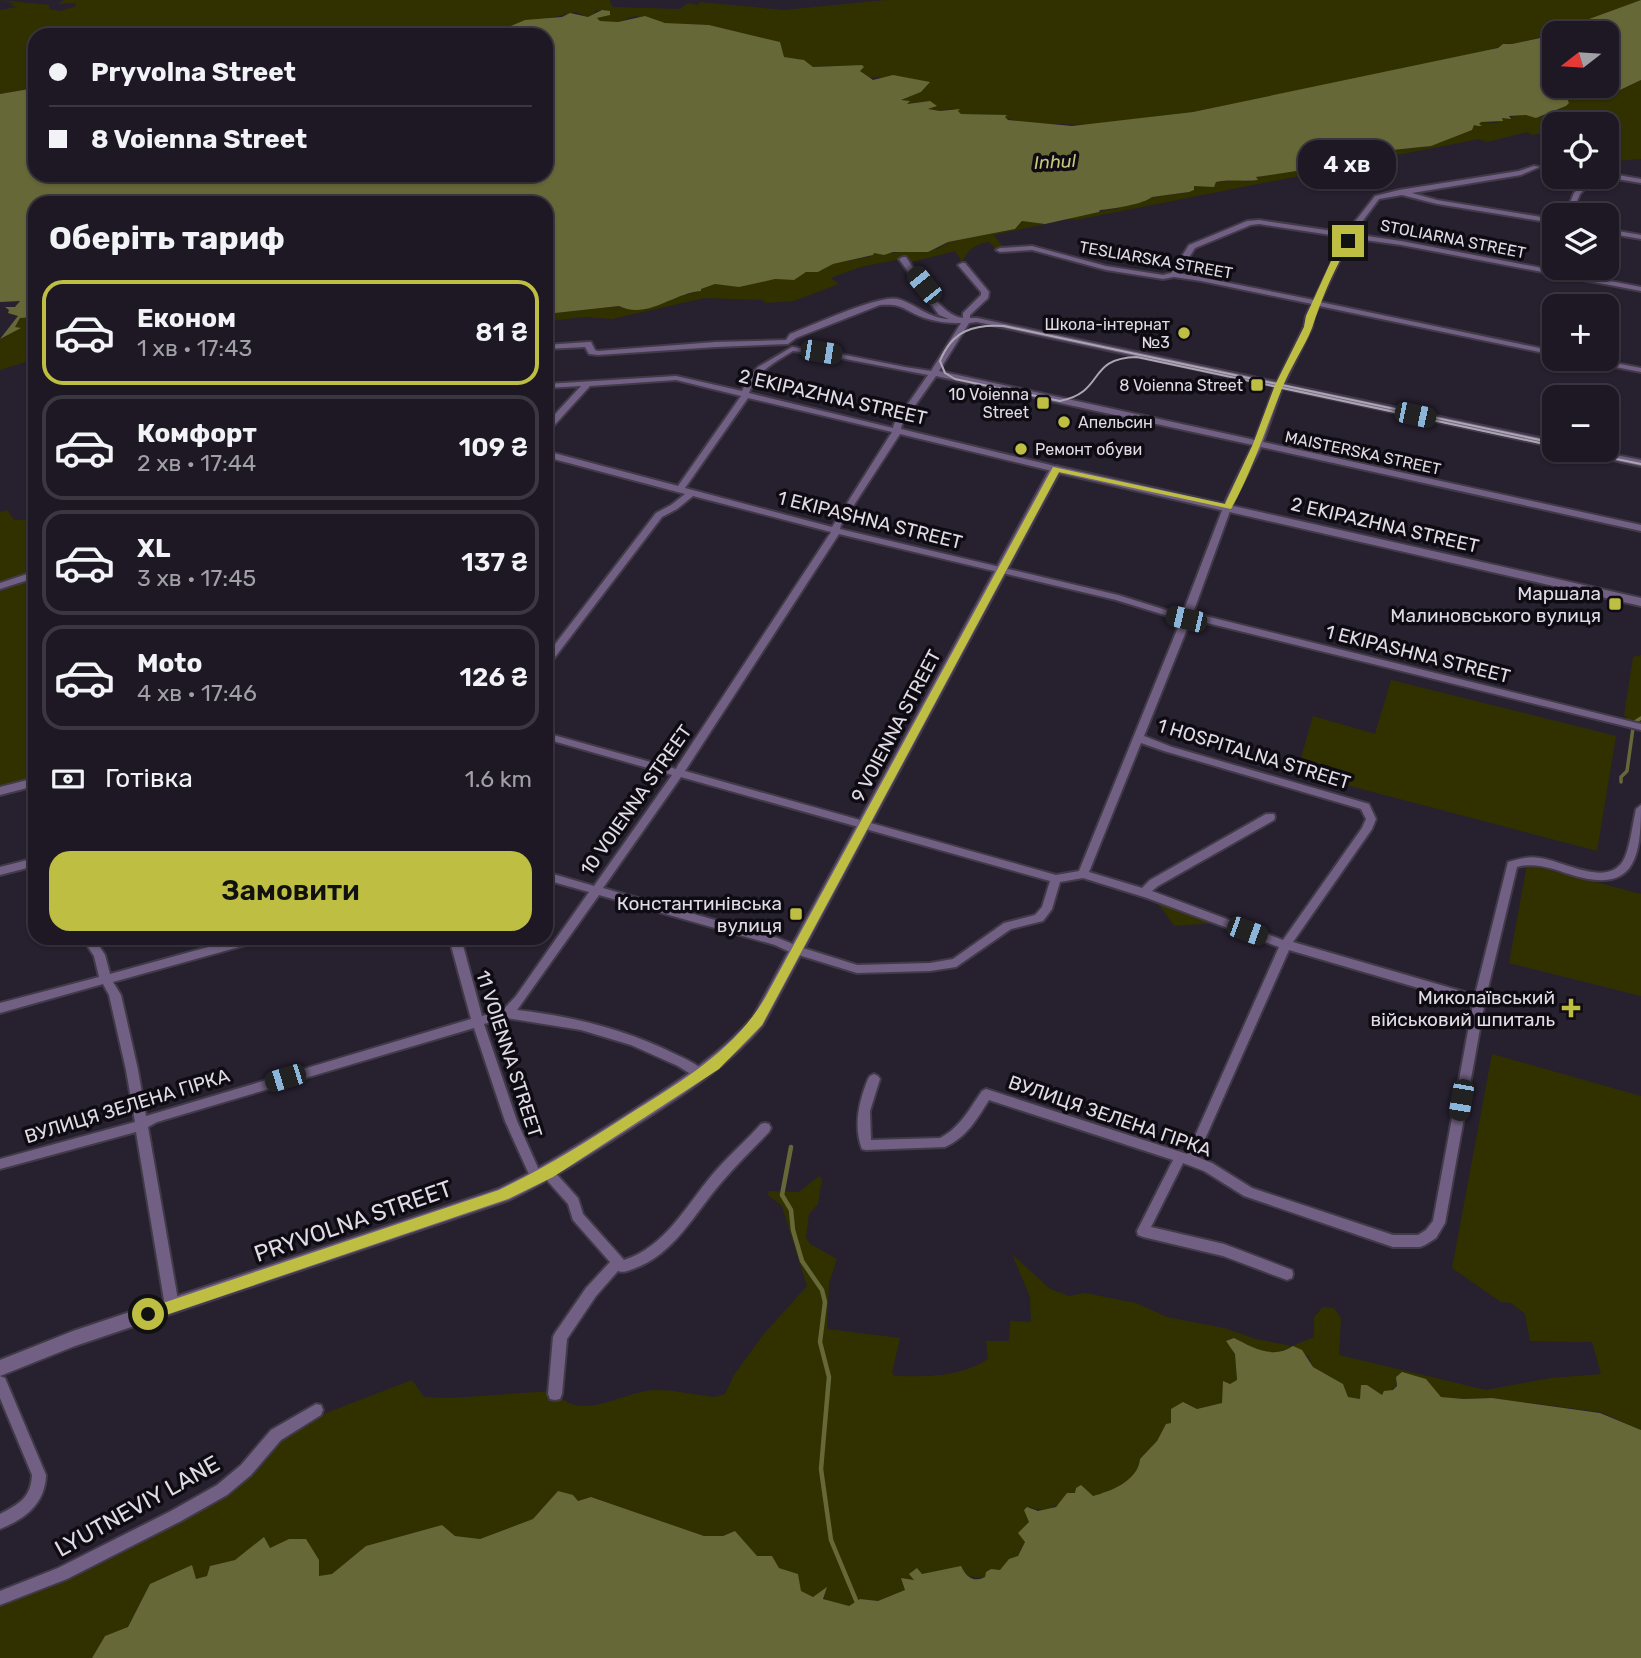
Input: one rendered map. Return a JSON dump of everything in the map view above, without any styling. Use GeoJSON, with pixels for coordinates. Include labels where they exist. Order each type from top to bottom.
{"type":"FeatureCollection","features":[{"type":"Feature","properties":{"kind":"street"},"geometry":{"type":"LineString","coordinates":[[1083,874],[1187,617],[1228,507],[1258,444],[1279,386],[1348,235],[1377,197],[1521,173],[1536,167]]}},
{"type":"Feature","properties":{"kind":"street"},"geometry":{"type":"LineString","coordinates":[[1619,177],[1641,181]]}},
{"type":"Feature","properties":{"kind":"street"},"geometry":{"type":"LineString","coordinates":[[1399,192],[1437,202],[1542,219]]}},
{"type":"Feature","properties":{"kind":"street","name":"STOLIARNA STREET"},"geometry":{"type":"LineString","coordinates":[[1174,275],[1192,247],[1250,223],[1259,222],[1401,243],[1641,289]]}},
{"type":"Feature","properties":{"kind":"street"},"geometry":{"type":"LineString","coordinates":[[1619,233],[1641,237]]}},
{"type":"Feature","properties":{"kind":"street","name":"TESLIARSKA STREET"},"geometry":{"type":"LineString","coordinates":[[1000,250],[1032,248],[1105,268],[1163,277],[1174,275],[1542,351]]}},
{"type":"Feature","properties":{"kind":"street"},"geometry":{"type":"LineString","coordinates":[[903,259],[942,313],[1542,441]]}},
{"type":"Feature","properties":{"kind":"street","name":"10 VOIENNA STREET"},"geometry":{"type":"LineString","coordinates":[[507,1013],[520,999],[677,774],[836,531],[967,320],[966,315],[983,299],[985,292],[962,265]]}},
{"type":"Feature","properties":{"kind":"street"},"geometry":{"type":"LineString","coordinates":[[680,489],[744,399],[746,386],[755,373],[790,345],[793,337],[879,303],[892,301],[942,321],[967,320]]}},
{"type":"Feature","properties":{"kind":"street"},"geometry":{"type":"LineString","coordinates":[[553,346],[588,344],[592,352],[598,353],[663,350],[699,344],[790,345]]}},
{"type":"Feature","properties":{"kind":"street","name":"MAISTERSKA STREET"},"geometry":{"type":"LineString","coordinates":[[790,345],[1077,402],[1641,528]]}},
{"type":"Feature","properties":{"kind":"street"},"geometry":{"type":"LineString","coordinates":[[1619,366],[1641,370]]}},
{"type":"Feature","properties":{"kind":"street","name":"2 EKIPAZHNA STREET"},"geometry":{"type":"LineString","coordinates":[[553,386],[676,378],[1641,602]]}},
{"type":"Feature","properties":{"kind":"street"},"geometry":{"type":"LineString","coordinates":[[553,421],[587,384]]}},
{"type":"Feature","properties":{"kind":"street","name":"1 EKIPASHNA STREET"},"geometry":{"type":"LineString","coordinates":[[553,456],[836,531],[1641,727]]}},
{"type":"Feature","properties":{"kind":"street"},"geometry":{"type":"LineString","coordinates":[[1619,458],[1641,463]]}},
{"type":"Feature","properties":{"kind":"street","name":"9 VOIENNA STREET"},"geometry":{"type":"LineString","coordinates":[[769,1002],[1056,468]]}},
{"type":"Feature","properties":{"kind":"street"},"geometry":{"type":"LineString","coordinates":[[553,654],[659,515],[674,508],[691,493]]}},
{"type":"Feature","properties":{"kind":"street"},"geometry":{"type":"LineString","coordinates":[[0,586],[28,580]]}},
{"type":"Feature","properties":{"kind":"street"},"geometry":{"type":"LineString","coordinates":[[553,738],[1056,879],[1083,874],[1286,944],[1479,1001],[1512,865],[1522,860],[1534,860],[1592,877],[1606,877],[1626,867],[1630,860],[1639,829],[1641,809]]}},
{"type":"Feature","properties":{"kind":"street","name":"1 HOSPITALNA STREET"},"geometry":{"type":"LineString","coordinates":[[1138,738],[1365,807],[1371,819],[1367,829],[1286,944]]}},
{"type":"Feature","properties":{"kind":"street"},"geometry":{"type":"LineString","coordinates":[[0,791],[28,784]]}},
{"type":"Feature","properties":{"kind":"street"},"geometry":{"type":"LineString","coordinates":[[1144,893],[1154,883],[1270,817]]}},
{"type":"Feature","properties":{"kind":"street"},"geometry":{"type":"LineString","coordinates":[[0,871],[28,864]]}},
{"type":"Feature","properties":{"kind":"street"},"geometry":{"type":"LineString","coordinates":[[553,878],[778,942],[856,969],[930,967],[956,962],[1008,926],[1039,918],[1047,909],[1056,879]]}},
{"type":"Feature","properties":{"kind":"street"},"geometry":{"type":"LineString","coordinates":[[1286,944],[1185,1158],[1143,1231],[1224,1250],[1287,1274]]}},
{"type":"Feature","properties":{"kind":"street"},"geometry":{"type":"LineString","coordinates":[[93,945],[115,995],[132,1070],[172,1306]]}},
{"type":"Feature","properties":{"kind":"street"},"geometry":{"type":"LineString","coordinates":[[0,1007],[230,945]]}},
{"type":"Feature","properties":{"kind":"street","name":"11 VOIENNA STREET"},"geometry":{"type":"LineString","coordinates":[[456,945],[476,1021],[525,1156],[542,1176],[574,1202],[577,1216],[617,1263]]}},
{"type":"Feature","properties":{"kind":"street","name":"ВУЛИЦЯ ЗЕЛЕНА ГІРКА"},"geometry":{"type":"LineString","coordinates":[[874,1079],[864,1102],[861,1124],[866,1145],[941,1143],[951,1140],[959,1134],[986,1094],[1185,1158],[1208,1167],[1248,1192],[1393,1241],[1419,1241],[1432,1234],[1439,1223],[1479,1001]]}},
{"type":"Feature","properties":{"kind":"street","name":"PRYVOLNA STREET"},"geometry":{"type":"LineString","coordinates":[[0,1368],[73,1339],[503,1195],[542,1176],[701,1076],[737,1045],[758,1021],[769,1002]]}},
{"type":"Feature","properties":{"kind":"street"},"geometry":{"type":"LineString","coordinates":[[507,1013],[551,1017],[591,1028],[684,1062],[701,1076]]}},
{"type":"Feature","properties":{"kind":"street","name":"ВУЛИЦЯ ЗЕЛЕНА ГІРКА"},"geometry":{"type":"LineString","coordinates":[[0,1164],[507,1013]]}},
{"type":"Feature","properties":{"kind":"street"},"geometry":{"type":"LineString","coordinates":[[555,1394],[560,1337],[592,1292],[617,1263],[622,1267],[634,1265],[672,1234],[695,1209],[712,1184],[765,1128]]}},
{"type":"Feature","properties":{"kind":"street"},"geometry":{"type":"LineString","coordinates":[[0,1382],[39,1475],[40,1489],[27,1507],[0,1522]]}},
{"type":"Feature","properties":{"kind":"street","name":"LYUTNEVIY LANE"},"geometry":{"type":"LineString","coordinates":[[0,1598],[62,1574],[222,1490],[246,1470],[276,1435],[316,1410]]}},
{"type":"Feature","properties":{"kind":"shaded area"},"geometry":{"type":"Polygon","coordinates":[[[0,0],[50,5],[49,9],[60,11],[75,7],[76,3],[58,4],[64,0],[609,0],[613,7],[680,9],[688,3],[698,5],[700,2],[784,10],[886,0],[1641,0],[1589,19],[1542,21],[1542,37],[1507,43],[1486,52],[1193,112],[1090,125],[1024,123],[994,115],[960,114],[954,109],[928,109],[936,107],[920,102],[906,104],[909,101],[901,100],[921,92],[884,77],[869,78],[860,71],[862,65],[813,67],[804,60],[783,57],[779,42],[709,25],[665,23],[635,16],[618,22],[600,21],[597,18],[605,16],[606,10],[595,11],[593,16],[588,17],[575,12],[508,28],[28,28],[28,89],[0,94],[0,10],[17,7],[11,5],[13,3],[0,0]]]}},
{"type":"Feature","properties":{"kind":"shaded area"},"geometry":{"type":"Polygon","coordinates":[[[1641,80],[1641,159],[1619,161],[1619,112],[1552,112],[1566,106],[1569,103],[1566,98],[1619,98],[1619,91],[1641,80]]]}},
{"type":"Feature","properties":{"kind":"shaded area"},"geometry":{"type":"Polygon","coordinates":[[[1526,115],[1542,116],[1542,133],[1532,135],[1527,132],[1487,142],[1479,139],[1392,156],[1330,163],[1299,176],[1076,220],[1065,218],[1119,208],[1152,197],[1189,192],[1194,186],[1239,179],[1248,182],[1262,175],[1300,170],[1326,157],[1425,147],[1471,130],[1474,124],[1478,126],[1481,122],[1496,123],[1503,120],[1501,118],[1526,115]]]}},
{"type":"Feature","properties":{"kind":"shaded area"},"geometry":{"type":"Polygon","coordinates":[[[1023,221],[1045,224],[994,235],[1004,248],[996,249],[989,242],[980,244],[969,251],[962,262],[955,251],[912,262],[905,263],[901,259],[860,267],[831,278],[839,284],[794,301],[766,303],[763,300],[704,298],[612,319],[586,317],[553,320],[553,313],[619,306],[623,308],[701,291],[700,289],[715,284],[790,280],[806,272],[818,272],[833,264],[872,256],[873,253],[937,249],[949,242],[1015,229],[1023,221]]]}},
{"type":"Feature","properties":{"kind":"shaded area"},"geometry":{"type":"Polygon","coordinates":[[[28,317],[28,361],[0,370],[0,339],[13,332],[20,318],[28,317]]]}},
{"type":"Feature","properties":{"kind":"shaded area"},"geometry":{"type":"Polygon","coordinates":[[[7,510],[14,520],[28,520],[28,782],[0,789],[0,512],[7,510]]]}},
{"type":"Feature","properties":{"kind":"shaded area"},"geometry":{"type":"Polygon","coordinates":[[[1641,655],[1641,724],[1631,722],[1624,715],[1633,657],[1641,655]]]}},
{"type":"Feature","properties":{"kind":"shaded area"},"geometry":{"type":"Polygon","coordinates":[[[1391,680],[1616,736],[1597,851],[1297,772],[1313,716],[1375,734],[1391,680]]]}},
{"type":"Feature","properties":{"kind":"shaded area"},"geometry":{"type":"Polygon","coordinates":[[[1527,864],[1641,894],[1641,996],[1509,963],[1527,864]]]}},
{"type":"Feature","properties":{"kind":"shaded area"},"geometry":{"type":"Polygon","coordinates":[[[1155,899],[1214,923],[1174,926],[1155,899]]]}},
{"type":"Feature","properties":{"kind":"shaded area"},"geometry":{"type":"Polygon","coordinates":[[[1492,1054],[1641,1096],[1641,1430],[1600,1412],[1492,1398],[1441,1397],[1427,1384],[1395,1381],[1397,1386],[1382,1396],[1367,1385],[1362,1385],[1361,1399],[1348,1397],[1343,1384],[1313,1367],[1308,1356],[1288,1349],[1279,1352],[1260,1351],[1234,1338],[1226,1341],[1235,1354],[1237,1381],[1230,1384],[1224,1382],[1222,1403],[1197,1409],[1190,1405],[1172,1418],[1157,1441],[1140,1459],[1134,1474],[1116,1488],[1093,1496],[1078,1494],[1048,1509],[1030,1507],[1029,1522],[1023,1537],[1025,1542],[1018,1555],[1012,1563],[989,1576],[973,1577],[966,1574],[961,1567],[913,1576],[915,1580],[911,1582],[903,1577],[905,1590],[878,1601],[860,1599],[849,1606],[828,1602],[820,1592],[813,1597],[800,1591],[798,1574],[779,1568],[772,1556],[757,1557],[735,1531],[723,1536],[704,1536],[591,1497],[577,1501],[559,1491],[533,1519],[480,1539],[455,1536],[442,1525],[366,1546],[332,1574],[318,1577],[319,1560],[289,1539],[270,1548],[264,1538],[235,1560],[210,1566],[207,1576],[195,1579],[192,1565],[150,1584],[127,1628],[105,1636],[92,1658],[0,1658],[0,1594],[39,1580],[216,1490],[274,1433],[412,1380],[424,1397],[450,1398],[552,1391],[561,1393],[561,1398],[571,1404],[583,1406],[656,1390],[715,1397],[725,1394],[734,1375],[763,1335],[807,1286],[782,1206],[768,1195],[769,1191],[799,1192],[819,1176],[822,1179],[818,1204],[809,1214],[806,1237],[810,1244],[837,1259],[829,1283],[827,1329],[900,1338],[892,1373],[895,1376],[955,1373],[978,1365],[988,1359],[986,1341],[1009,1341],[1010,1321],[1031,1322],[1030,1297],[1012,1254],[1050,1289],[1069,1296],[1085,1293],[1136,1303],[1167,1317],[1224,1328],[1256,1339],[1292,1346],[1314,1337],[1314,1317],[1323,1307],[1334,1308],[1341,1318],[1339,1355],[1486,1390],[1551,1378],[1601,1374],[1592,1342],[1530,1341],[1525,1314],[1511,1303],[1501,1302],[1452,1268],[1492,1054]]]}},
{"type":"Feature","properties":{"kind":"water"},"geometry":{"type":"Polygon","coordinates":[[[1641,0],[1641,80],[1619,90],[1619,21],[1578,21],[1641,0]]]}},
{"type":"Feature","properties":{"kind":"water","name":"Inhul"},"geometry":{"type":"Polygon","coordinates":[[[602,10],[610,11],[610,15],[597,18],[600,21],[618,22],[645,16],[665,23],[709,25],[780,42],[784,57],[804,60],[813,67],[862,65],[864,67],[860,71],[873,80],[893,75],[930,82],[921,92],[901,100],[910,101],[907,104],[930,101],[937,106],[928,109],[960,109],[958,111],[961,114],[1007,115],[1005,117],[1008,120],[1072,126],[1193,112],[1542,38],[1542,98],[1567,98],[1569,103],[1566,106],[1551,112],[1542,112],[1542,116],[1536,118],[1526,115],[1509,116],[1511,119],[1502,118],[1503,121],[1481,122],[1479,124],[1482,126],[1474,125],[1472,130],[1431,146],[1326,157],[1310,169],[1256,177],[1258,180],[1216,182],[1214,187],[1194,186],[1194,190],[1189,192],[1152,197],[1135,204],[1045,224],[1022,221],[1015,229],[948,242],[928,252],[893,252],[884,255],[874,253],[833,264],[818,272],[806,272],[794,280],[775,279],[739,287],[715,284],[640,310],[619,306],[553,313],[553,196],[28,196],[28,317],[20,318],[15,327],[21,328],[0,339],[18,316],[8,313],[9,310],[5,307],[15,307],[20,301],[0,302],[0,94],[28,89],[28,182],[553,182],[553,28],[506,28],[525,20],[562,17],[570,13],[588,17],[602,10]]]}},
{"type":"Feature","properties":{"kind":"water"},"geometry":{"type":"Polygon","coordinates":[[[1234,1338],[1263,1351],[1278,1352],[1293,1346],[1302,1350],[1313,1367],[1343,1384],[1348,1397],[1360,1399],[1361,1385],[1367,1385],[1382,1395],[1384,1391],[1393,1390],[1397,1386],[1396,1377],[1402,1372],[1426,1379],[1441,1397],[1492,1398],[1600,1413],[1641,1430],[1641,1658],[92,1658],[105,1636],[128,1627],[150,1584],[192,1565],[196,1579],[207,1576],[210,1566],[235,1560],[264,1537],[270,1548],[289,1539],[306,1539],[319,1560],[319,1576],[332,1574],[366,1546],[442,1525],[455,1536],[480,1539],[533,1519],[558,1491],[573,1495],[578,1501],[591,1497],[704,1536],[723,1536],[735,1531],[757,1556],[772,1556],[779,1568],[798,1574],[801,1591],[813,1597],[827,1587],[823,1599],[849,1606],[860,1599],[878,1601],[905,1590],[901,1578],[914,1580],[909,1574],[917,1568],[922,1574],[961,1566],[971,1578],[981,1579],[986,1572],[991,1569],[1000,1570],[1009,1559],[1018,1556],[1025,1542],[1018,1533],[1029,1522],[1024,1510],[1027,1507],[1038,1511],[1056,1507],[1067,1493],[1075,1493],[1076,1488],[1081,1485],[1093,1496],[1115,1488],[1129,1479],[1166,1424],[1171,1423],[1171,1409],[1183,1402],[1197,1409],[1222,1403],[1223,1381],[1230,1384],[1237,1380],[1235,1354],[1226,1341],[1234,1338]]]}},
{"type":"Feature","properties":{"kind":"waterway"},"geometry":{"type":"LineString","coordinates":[[1635,722],[1641,718]]}},
{"type":"Feature","properties":{"kind":"waterway"},"geometry":{"type":"LineString","coordinates":[[1621,782],[1621,777],[1627,771],[1633,728]]}},
{"type":"Feature","properties":{"kind":"waterway"},"geometry":{"type":"LineString","coordinates":[[791,1147],[782,1195],[791,1210],[793,1230],[802,1261],[822,1290],[825,1302],[820,1342],[829,1377],[821,1469],[831,1540],[858,1605]]}},
{"type":"Feature","properties":{"kind":"tram line"},"geometry":{"type":"LineString","coordinates":[[1542,440],[1004,326],[973,328],[957,336],[940,361],[945,373],[955,379],[1060,401],[1074,397],[1084,390],[1110,363],[1137,357],[1542,443]]}},
{"type":"Feature","properties":{"kind":"tram line"},"geometry":{"type":"LineString","coordinates":[[1619,459],[1641,464]]}},
{"type":"Feature","properties":{"kind":"place","name":"Школа-інтернат №3"},"geometry":{"type":"Point","coordinates":[1184,333]}},
{"type":"Feature","properties":{"kind":"place","name":"8 Voienna Street"},"geometry":{"type":"Point","coordinates":[1257,385]}},
{"type":"Feature","properties":{"kind":"place","name":"10 Voienna Street"},"geometry":{"type":"Point","coordinates":[1043,403]}},
{"type":"Feature","properties":{"kind":"place","name":"Апельсин"},"geometry":{"type":"Point","coordinates":[1064,422]}},
{"type":"Feature","properties":{"kind":"place","name":"Ремонт обуви"},"geometry":{"type":"Point","coordinates":[1021,449]}},
{"type":"Feature","properties":{"kind":"place","name":"Маршала Малиновського вулиця"},"geometry":{"type":"Point","coordinates":[1615,604]}},
{"type":"Feature","properties":{"kind":"place","name":"Константинівська вулиця"},"geometry":{"type":"Point","coordinates":[796,914]}},
{"type":"Feature","properties":{"kind":"place","name":"Миколаївський військовий шпиталь"},"geometry":{"type":"Point","coordinates":[1571,1008]}},
{"type":"Feature","properties":{"kind":"route"},"geometry":{"type":"LineString","coordinates":[[148,1314],[503,1195],[548,1173],[715,1066],[758,1021],[769,1002],[1056,468],[1228,507],[1258,444],[1279,385],[1308,327],[1310,316],[1335,261],[1348,241]]}}]}
